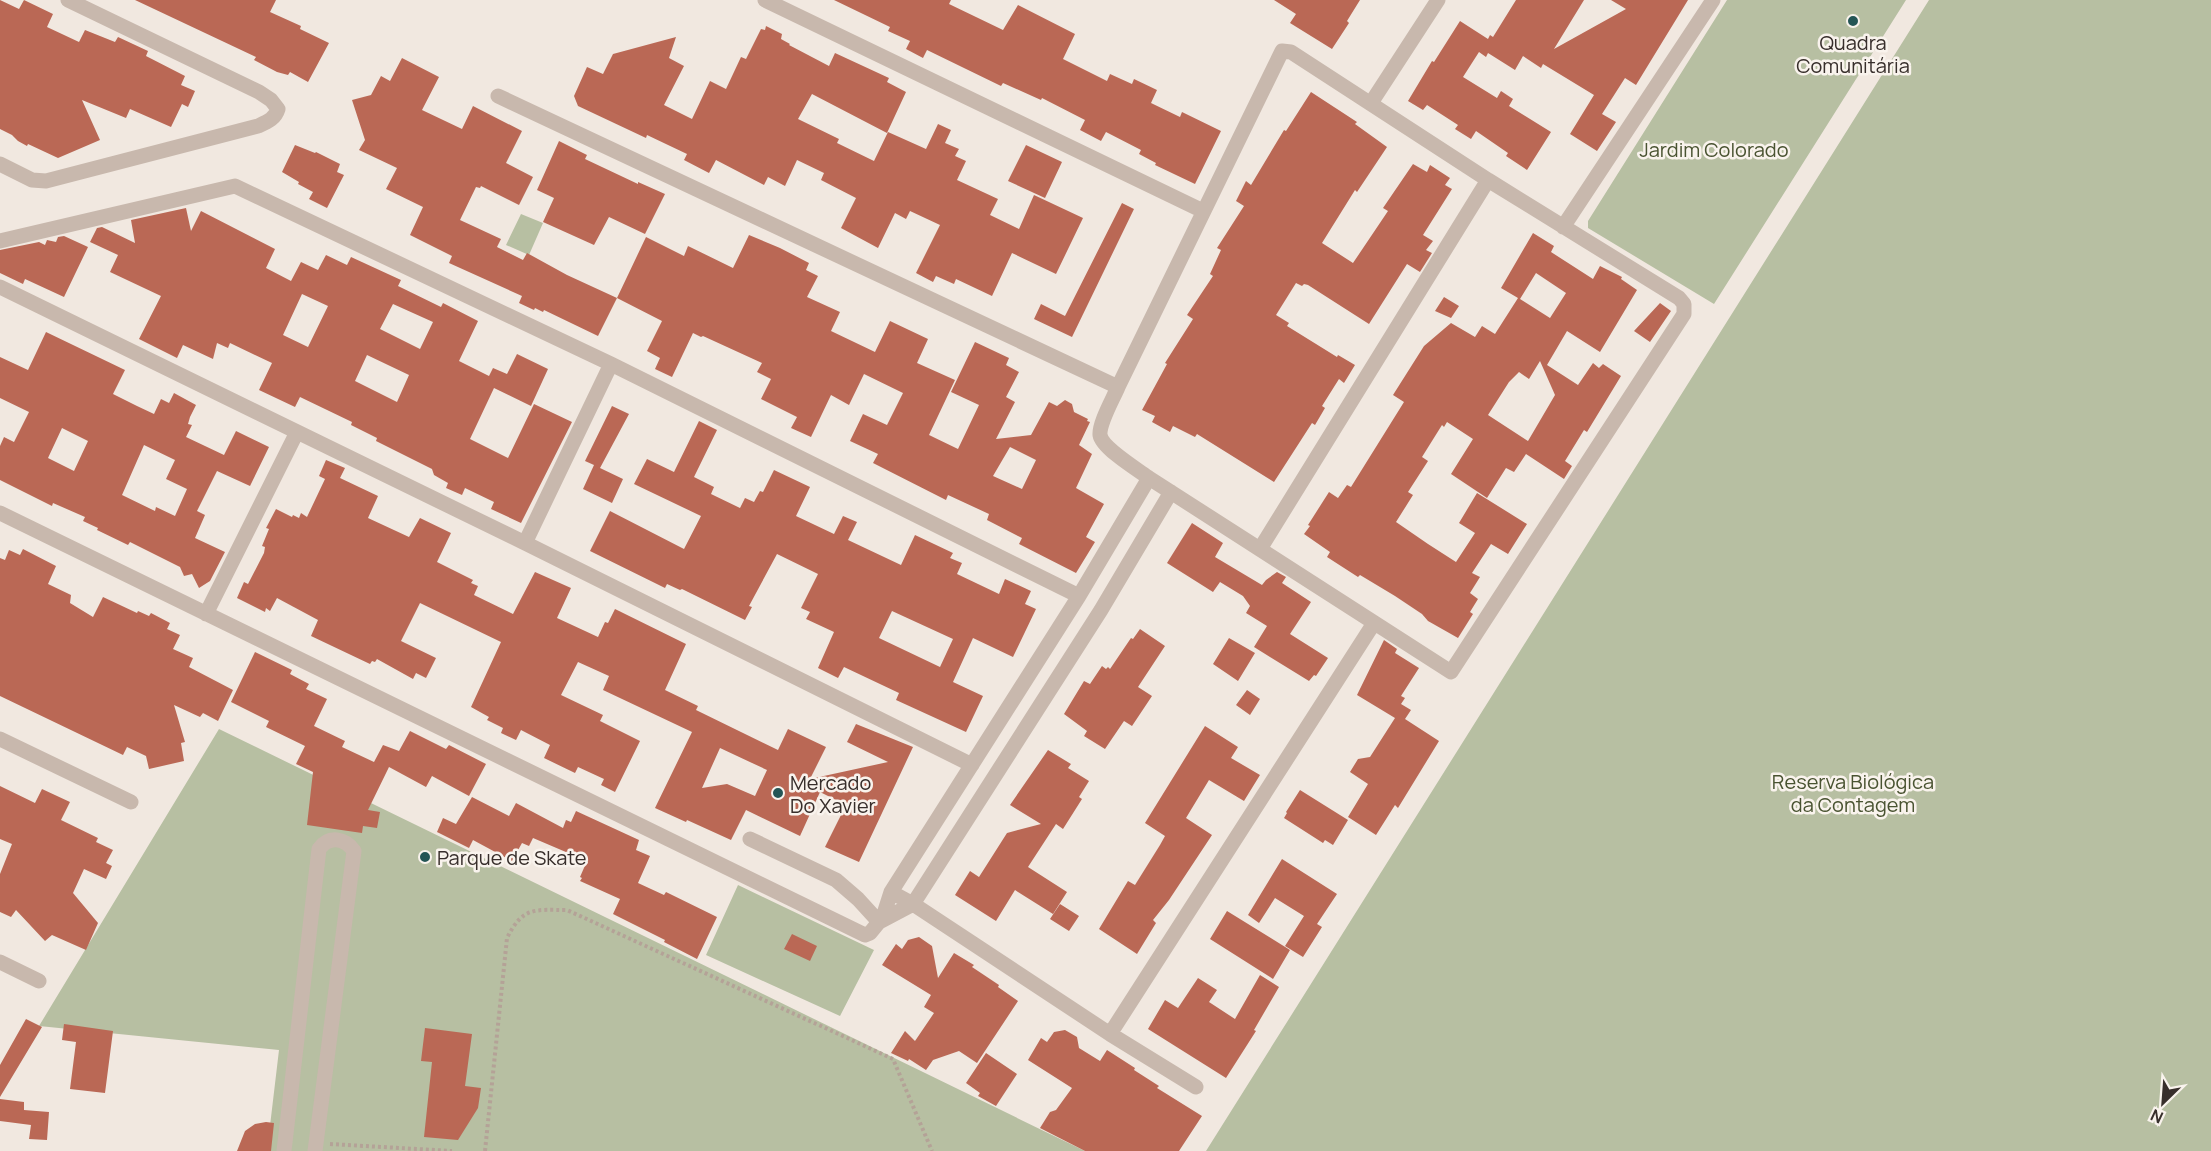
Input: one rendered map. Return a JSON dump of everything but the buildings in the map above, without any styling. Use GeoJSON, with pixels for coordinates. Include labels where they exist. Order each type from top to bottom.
{"type":"FeatureCollection","features":[{"type":"Feature","properties":{"kind":"street"},"geometry":{"type":"LineString","coordinates":[[0,164],[32,180],[46,182],[258,126],[277,115],[276,104],[259,92],[68,0]]}},
{"type":"Feature","properties":{"kind":"street"},"geometry":{"type":"LineString","coordinates":[[765,0],[1203,211]]}},
{"type":"Feature","properties":{"kind":"street"},"geometry":{"type":"LineString","coordinates":[[1371,103],[1438,0]]}},
{"type":"Feature","properties":{"kind":"street"},"geometry":{"type":"LineString","coordinates":[[1563,227],[1713,0]]}},
{"type":"Feature","properties":{"kind":"street"},"geometry":{"type":"LineString","coordinates":[[1282,51],[1291,52],[1371,103],[1684,304],[1684,314],[1451,672],[1149,478],[1102,441],[1101,427],[1118,387],[1282,51]]}},
{"type":"Feature","properties":{"kind":"street"},"geometry":{"type":"LineString","coordinates":[[498,96],[1118,387]]}},
{"type":"Feature","properties":{"kind":"street"},"geometry":{"type":"LineString","coordinates":[[1260,549],[1488,180]]}},
{"type":"Feature","properties":{"kind":"street"},"geometry":{"type":"LineString","coordinates":[[0,241],[235,186],[611,364],[1079,596]]}},
{"type":"Feature","properties":{"kind":"street"},"geometry":{"type":"LineString","coordinates":[[0,287],[525,543],[972,765]]}},
{"type":"Feature","properties":{"kind":"street"},"geometry":{"type":"LineString","coordinates":[[525,543],[611,364]]}},
{"type":"Feature","properties":{"kind":"street"},"geometry":{"type":"LineString","coordinates":[[206,614],[297,432]]}},
{"type":"Feature","properties":{"kind":"street"},"geometry":{"type":"LineString","coordinates":[[881,921],[891,892],[1079,596],[1149,478]]}},
{"type":"Feature","properties":{"kind":"street"},"geometry":{"type":"LineString","coordinates":[[0,513],[863,934],[870,933],[881,921],[913,904],[1101,610],[1171,492]]}},
{"type":"Feature","properties":{"kind":"street"},"geometry":{"type":"LineString","coordinates":[[1110,1034],[1374,623]]}},
{"type":"Feature","properties":{"kind":"street"},"geometry":{"type":"LineString","coordinates":[[1037,662],[1060,675]]}},
{"type":"Feature","properties":{"kind":"street"},"geometry":{"type":"LineString","coordinates":[[0,739],[131,802]]}},
{"type":"Feature","properties":{"kind":"street"},"geometry":{"type":"LineString","coordinates":[[284,1151],[319,849],[327,841],[339,839],[354,851],[315,1151]]}},
{"type":"Feature","properties":{"kind":"street"},"geometry":{"type":"LineString","coordinates":[[750,839],[836,880],[881,921]]}},
{"type":"Feature","properties":{"kind":"street"},"geometry":{"type":"LineString","coordinates":[[891,892],[1196,1087]]}},
{"type":"Feature","properties":{"kind":"street"},"geometry":{"type":"LineString","coordinates":[[0,962],[39,981]]}},
{"type":"Feature","properties":{"kind":"path"},"geometry":{"type":"LineString","coordinates":[[485,1151],[507,938],[515,922],[532,910],[567,910],[893,1059],[932,1151]]}},
{"type":"Feature","properties":{"kind":"path"},"geometry":{"type":"LineString","coordinates":[[324,1151],[328,1144],[452,1151]]}},
{"type":"Feature","properties":{"kind":"green space","name":"Jardim Colorado"},"geometry":{"type":"Polygon","coordinates":[[[1727,0],[1906,0],[1714,304],[1588,228],[1588,221],[1727,0]]]}},
{"type":"Feature","properties":{"kind":"green space","name":"Reserva Biológica da Contagem"},"geometry":{"type":"Polygon","coordinates":[[[1929,0],[2211,0],[2211,1151],[1206,1151],[1929,0]]]}},
{"type":"Feature","properties":{"kind":"green space"},"geometry":{"type":"Polygon","coordinates":[[[521,214],[543,223],[529,255],[506,245],[521,214]]]}},
{"type":"Feature","properties":{"kind":"green space"},"geometry":{"type":"Polygon","coordinates":[[[219,729],[1085,1151],[267,1151],[279,1050],[39,1026],[219,729]]]}},
{"type":"Feature","properties":{"kind":"green space"},"geometry":{"type":"Polygon","coordinates":[[[738,885],[874,950],[840,1016],[706,955],[738,885]]]}},
{"type":"Feature","properties":{"kind":"place","name":"Quadra Comunitária"},"geometry":{"type":"Point","coordinates":[1853,21]}},
{"type":"Feature","properties":{"kind":"place","name":"Mercado Do Xavier"},"geometry":{"type":"Point","coordinates":[778,793]}},
{"type":"Feature","properties":{"kind":"place","name":"Parque de Skate"},"geometry":{"type":"Point","coordinates":[425,857]}}]}
